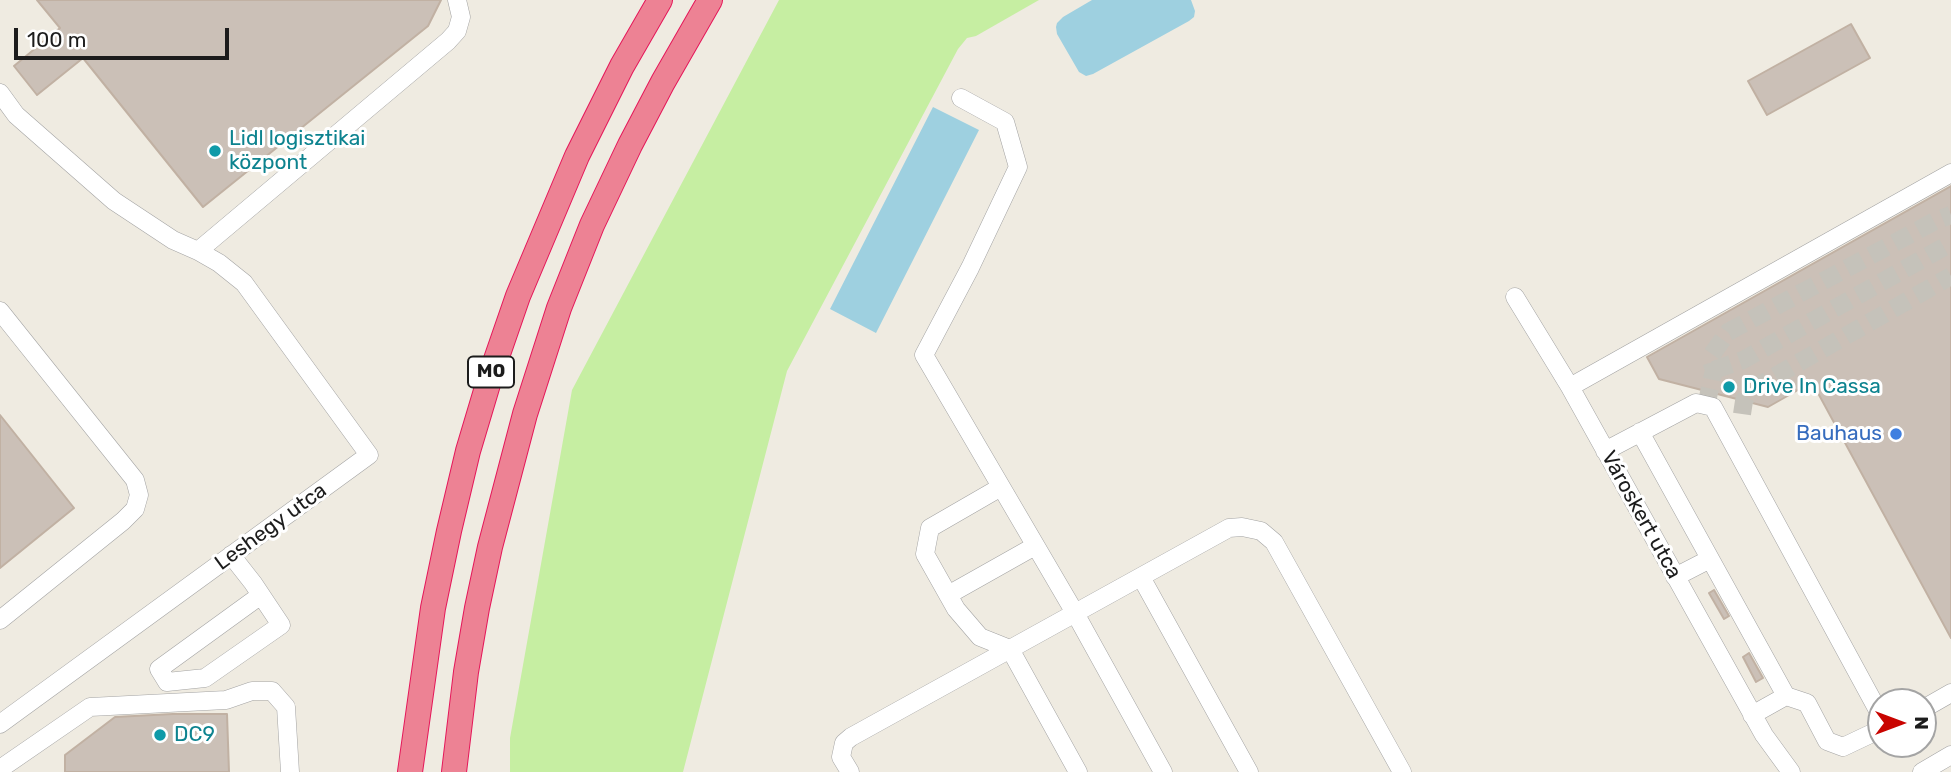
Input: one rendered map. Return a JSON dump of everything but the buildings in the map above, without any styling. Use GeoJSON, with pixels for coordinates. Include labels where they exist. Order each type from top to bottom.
{"type":"FeatureCollection","features":[{"type":"Feature","properties":{"kind":"highway","name":"M0"},"geometry":{"type":"LineString","coordinates":[[410,772],[423,674],[446,544],[468,451],[491,374],[518,296],[577,156],[622,66],[660,0]]}},
{"type":"Feature","properties":{"kind":"highway","name":"M0"},"geometry":{"type":"LineString","coordinates":[[454,772],[477,608],[490,547],[525,414],[559,308],[592,225],[630,145],[710,0]]}},
{"type":"Feature","properties":{"kind":"street"},"geometry":{"type":"LineString","coordinates":[[0,93],[16,115],[114,201],[173,240],[198,251],[448,41],[457,31],[461,17],[457,0]]}},
{"type":"Feature","properties":{"kind":"street"},"geometry":{"type":"LineString","coordinates":[[961,98],[1005,122],[1018,167],[970,268],[924,355],[1075,614],[1163,772]]}},
{"type":"Feature","properties":{"kind":"street"},"geometry":{"type":"LineString","coordinates":[[1570,387],[1951,173]]}},
{"type":"Feature","properties":{"kind":"street","name":"Leshegy utca"},"geometry":{"type":"LineString","coordinates":[[0,724],[369,455],[244,283],[219,263],[198,251]]}},
{"type":"Feature","properties":{"kind":"street","name":"Városkert utca"},"geometry":{"type":"LineString","coordinates":[[1515,297],[1570,387],[1764,736],[1791,772]]}},
{"type":"Feature","properties":{"kind":"street"},"geometry":{"type":"LineString","coordinates":[[0,311],[135,480],[139,495],[135,509],[123,521],[0,620]]}},
{"type":"Feature","properties":{"kind":"street"},"geometry":{"type":"LineString","coordinates":[[1605,451],[1696,403],[1713,407],[1867,690]]}},
{"type":"Feature","properties":{"kind":"street"},"geometry":{"type":"LineString","coordinates":[[1640,432],[1786,696],[1807,703],[1826,741],[1843,747],[1867,736]]}},
{"type":"Feature","properties":{"kind":"street"},"geometry":{"type":"LineString","coordinates":[[1001,487],[930,528],[925,554],[956,609],[980,637],[1010,649],[1077,772]]}},
{"type":"Feature","properties":{"kind":"street"},"geometry":{"type":"LineString","coordinates":[[849,772],[841,757],[844,743],[865,729],[1229,528],[1242,527],[1261,531],[1274,542],[1402,772]]}},
{"type":"Feature","properties":{"kind":"street"},"geometry":{"type":"LineString","coordinates":[[948,595],[1035,546]]}},
{"type":"Feature","properties":{"kind":"street"},"geometry":{"type":"LineString","coordinates":[[167,682],[205,678],[281,625],[231,555]]}},
{"type":"Feature","properties":{"kind":"street"},"geometry":{"type":"LineString","coordinates":[[1675,578],[1710,559]]}},
{"type":"Feature","properties":{"kind":"street"},"geometry":{"type":"LineString","coordinates":[[1141,577],[1249,772]]}},
{"type":"Feature","properties":{"kind":"street"},"geometry":{"type":"LineString","coordinates":[[167,682],[159,669],[261,595]]}},
{"type":"Feature","properties":{"kind":"street"},"geometry":{"type":"LineString","coordinates":[[156,704],[167,682]]}},
{"type":"Feature","properties":{"kind":"street"},"geometry":{"type":"LineString","coordinates":[[0,769],[90,708],[226,700],[252,691],[272,691],[286,707],[290,772]]}},
{"type":"Feature","properties":{"kind":"street"},"geometry":{"type":"LineString","coordinates":[[1752,715],[1786,696]]}},
{"type":"Feature","properties":{"kind":"street","name":"Városkert utca"},"geometry":{"type":"LineString","coordinates":[[1764,736],[1776,772]]}},
{"type":"Feature","properties":{"kind":"street"},"geometry":{"type":"LineString","coordinates":[[1922,772],[1951,755]]}},
{"type":"Feature","properties":{"kind":"green space"},"geometry":{"type":"Polygon","coordinates":[[[779,0],[1039,0],[976,36],[967,38],[958,49],[787,371],[683,772],[510,772],[510,738],[572,390],[779,0]]]}},
{"type":"Feature","properties":{"kind":"water"},"geometry":{"type":"Polygon","coordinates":[[[1092,0],[1191,0],[1195,11],[1194,17],[1189,21],[1086,76],[1079,72],[1057,34],[1056,27],[1063,17],[1092,0]]]}},
{"type":"Feature","properties":{"kind":"water"},"geometry":{"type":"Polygon","coordinates":[[[933,107],[979,130],[876,333],[830,309],[933,107]]]}},
{"type":"Feature","properties":{"kind":"tunnel"},"geometry":{"type":"LineString","coordinates":[[1706,406],[1714,370],[1710,357],[1728,332],[1935,221],[1951,215]]}},
{"type":"Feature","properties":{"kind":"tunnel"},"geometry":{"type":"LineString","coordinates":[[1714,370],[1743,360],[1951,243]]}},
{"type":"Feature","properties":{"kind":"tunnel"},"geometry":{"type":"LineString","coordinates":[[1742,414],[1744,401],[1756,387],[1951,276]]}},
{"type":"Feature","properties":{"kind":"place","name":"Lidl logisztikai központ"},"geometry":{"type":"Point","coordinates":[215,151]}},
{"type":"Feature","properties":{"kind":"place","name":"Drive In Cassa"},"geometry":{"type":"Point","coordinates":[1729,387]}},
{"type":"Feature","properties":{"kind":"place","name":"Bauhaus"},"geometry":{"type":"Point","coordinates":[1896,434]}},
{"type":"Feature","properties":{"kind":"place","name":"DC9"},"geometry":{"type":"Point","coordinates":[160,735]}}]}
